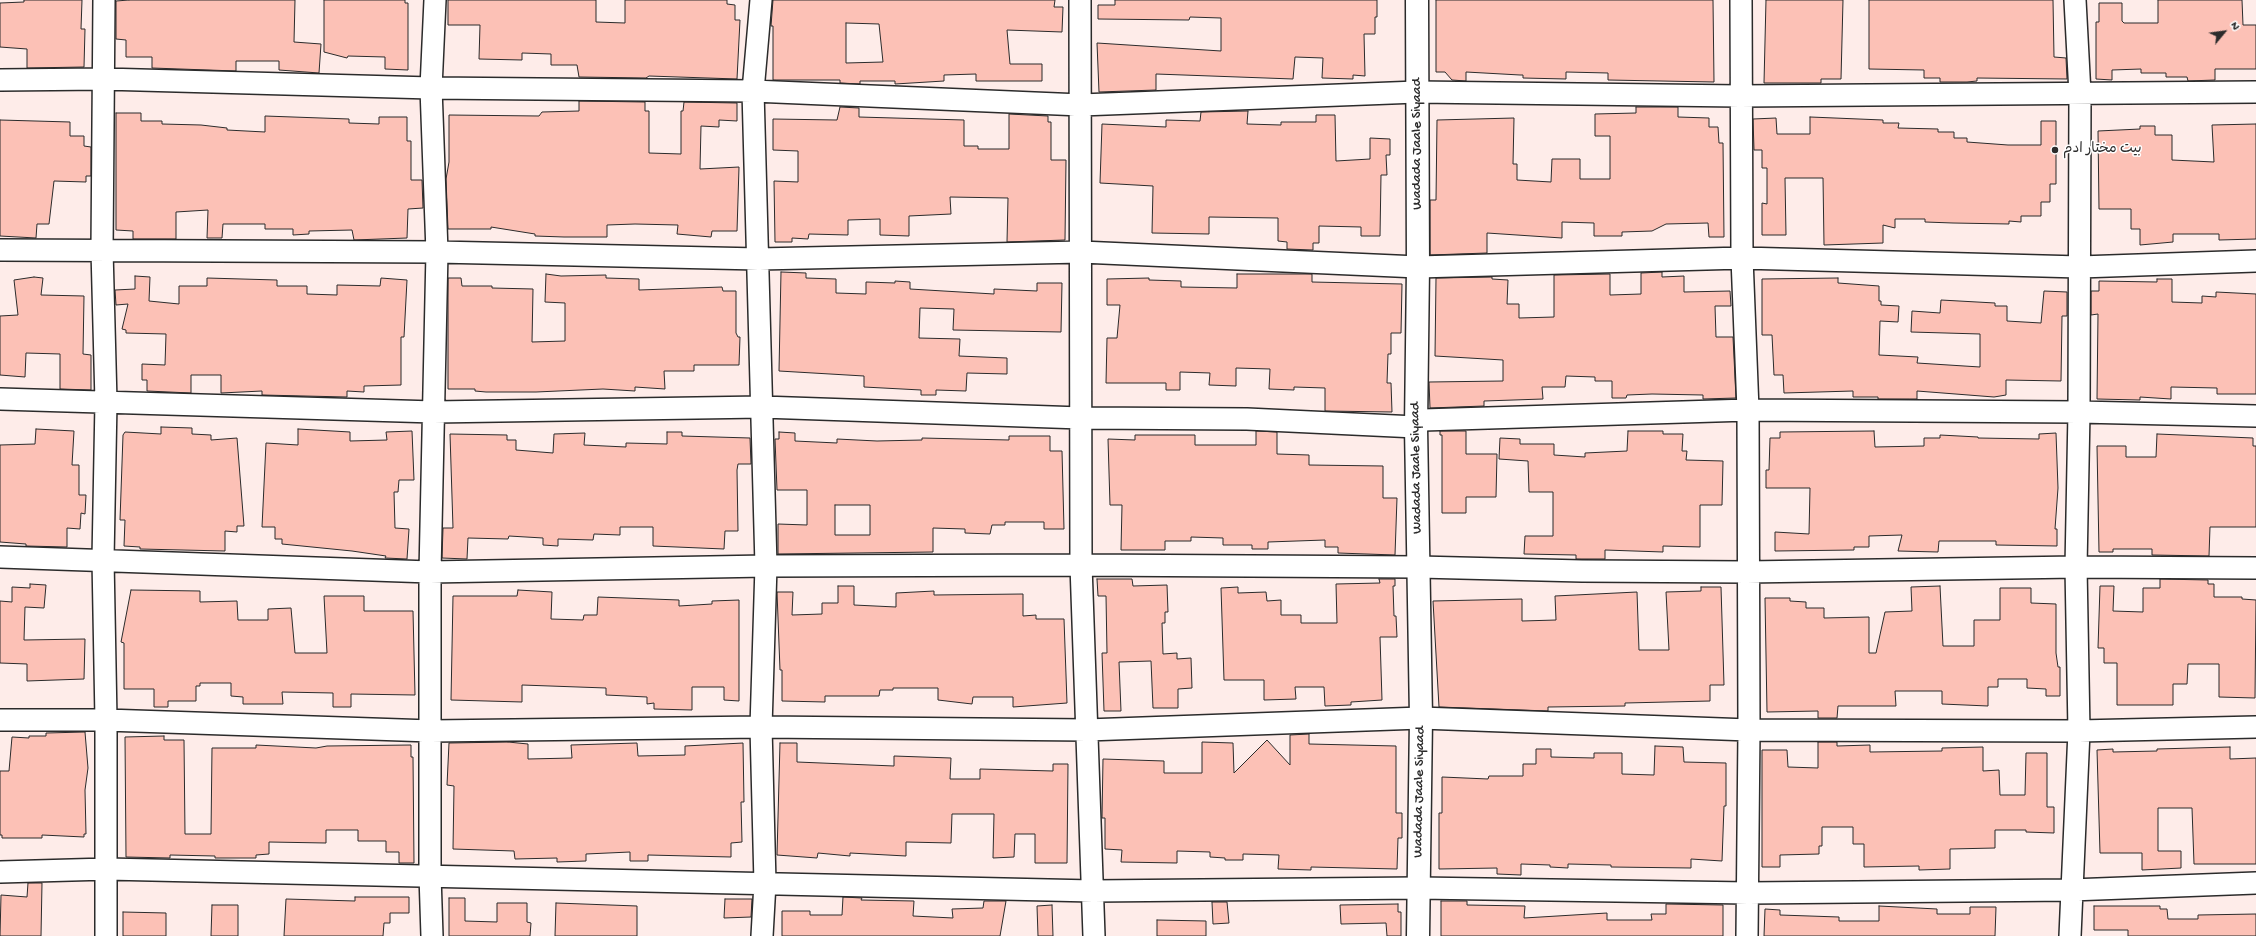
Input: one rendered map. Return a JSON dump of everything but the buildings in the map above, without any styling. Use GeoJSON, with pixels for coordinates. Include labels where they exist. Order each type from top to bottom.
{"type":"FeatureCollection","features":[{"type":"Feature","properties":{"kind":"main road","name":"Wadada Jaale Siyaad"},"geometry":{"type":"LineString","coordinates":[[1417,0],[1418,267],[1416,427],[1421,718],[1418,936]]}},
{"type":"Feature","properties":{"kind":"street"},"geometry":{"type":"LineString","coordinates":[[104,0],[102,250],[106,402],[103,559],[106,720],[106,936]]}},
{"type":"Feature","properties":{"kind":"street"},"geometry":{"type":"LineString","coordinates":[[432,936],[430,875],[430,572],[437,252],[431,88],[435,0]]}},
{"type":"Feature","properties":{"kind":"street"},"geometry":{"type":"LineString","coordinates":[[761,0],[753,91],[759,259],[766,566],[760,727],[765,883],[762,936]]}},
{"type":"Feature","properties":{"kind":"street"},"geometry":{"type":"LineString","coordinates":[[1080,0],[1081,565],[1094,936]]}},
{"type":"Feature","properties":{"kind":"street"},"geometry":{"type":"LineString","coordinates":[[1741,0],[1740,96],[1742,258],[1748,410],[1750,730],[1748,936]]}},
{"type":"Feature","properties":{"kind":"street"},"geometry":{"type":"LineString","coordinates":[[2070,936],[2079,731],[2076,567],[2079,412],[2080,94],[2076,0]]}},
{"type":"Feature","properties":{"kind":"street"},"geometry":{"type":"LineString","coordinates":[[0,80],[104,79],[431,88],[753,91],[1081,105],[1418,92],[1740,96],[2256,92]]}},
{"type":"Feature","properties":{"kind":"street"},"geometry":{"type":"LineString","coordinates":[[0,250],[437,252],[759,259],[1081,252],[1418,267],[1742,258],[2080,267],[2256,261]]}},
{"type":"Feature","properties":{"kind":"street"},"geometry":{"type":"LineString","coordinates":[[0,399],[434,412],[762,407],[1081,418],[1247,419],[1416,427],[1423,420],[1748,410],[2079,412],[2256,416]]}},
{"type":"Feature","properties":{"kind":"street"},"geometry":{"type":"LineString","coordinates":[[0,557],[103,559],[430,572],[766,566],[1081,565],[1419,567],[1582,571],[1748,572],[2076,567],[2256,568]]}},
{"type":"Feature","properties":{"kind":"street"},"geometry":{"type":"LineString","coordinates":[[0,720],[106,720],[431,731],[760,727],[1087,730],[1421,718],[1750,730],[2079,731],[2256,727]]}},
{"type":"Feature","properties":{"kind":"street"},"geometry":{"type":"LineString","coordinates":[[0,872],[107,869],[430,875],[1093,891],[1419,888],[1748,893],[2072,890],[2256,883]]}},
{"type":"Feature","properties":{"kind":"place","name":"بيت مختار ادم"},"geometry":{"type":"Point","coordinates":[2055,150]}}]}
